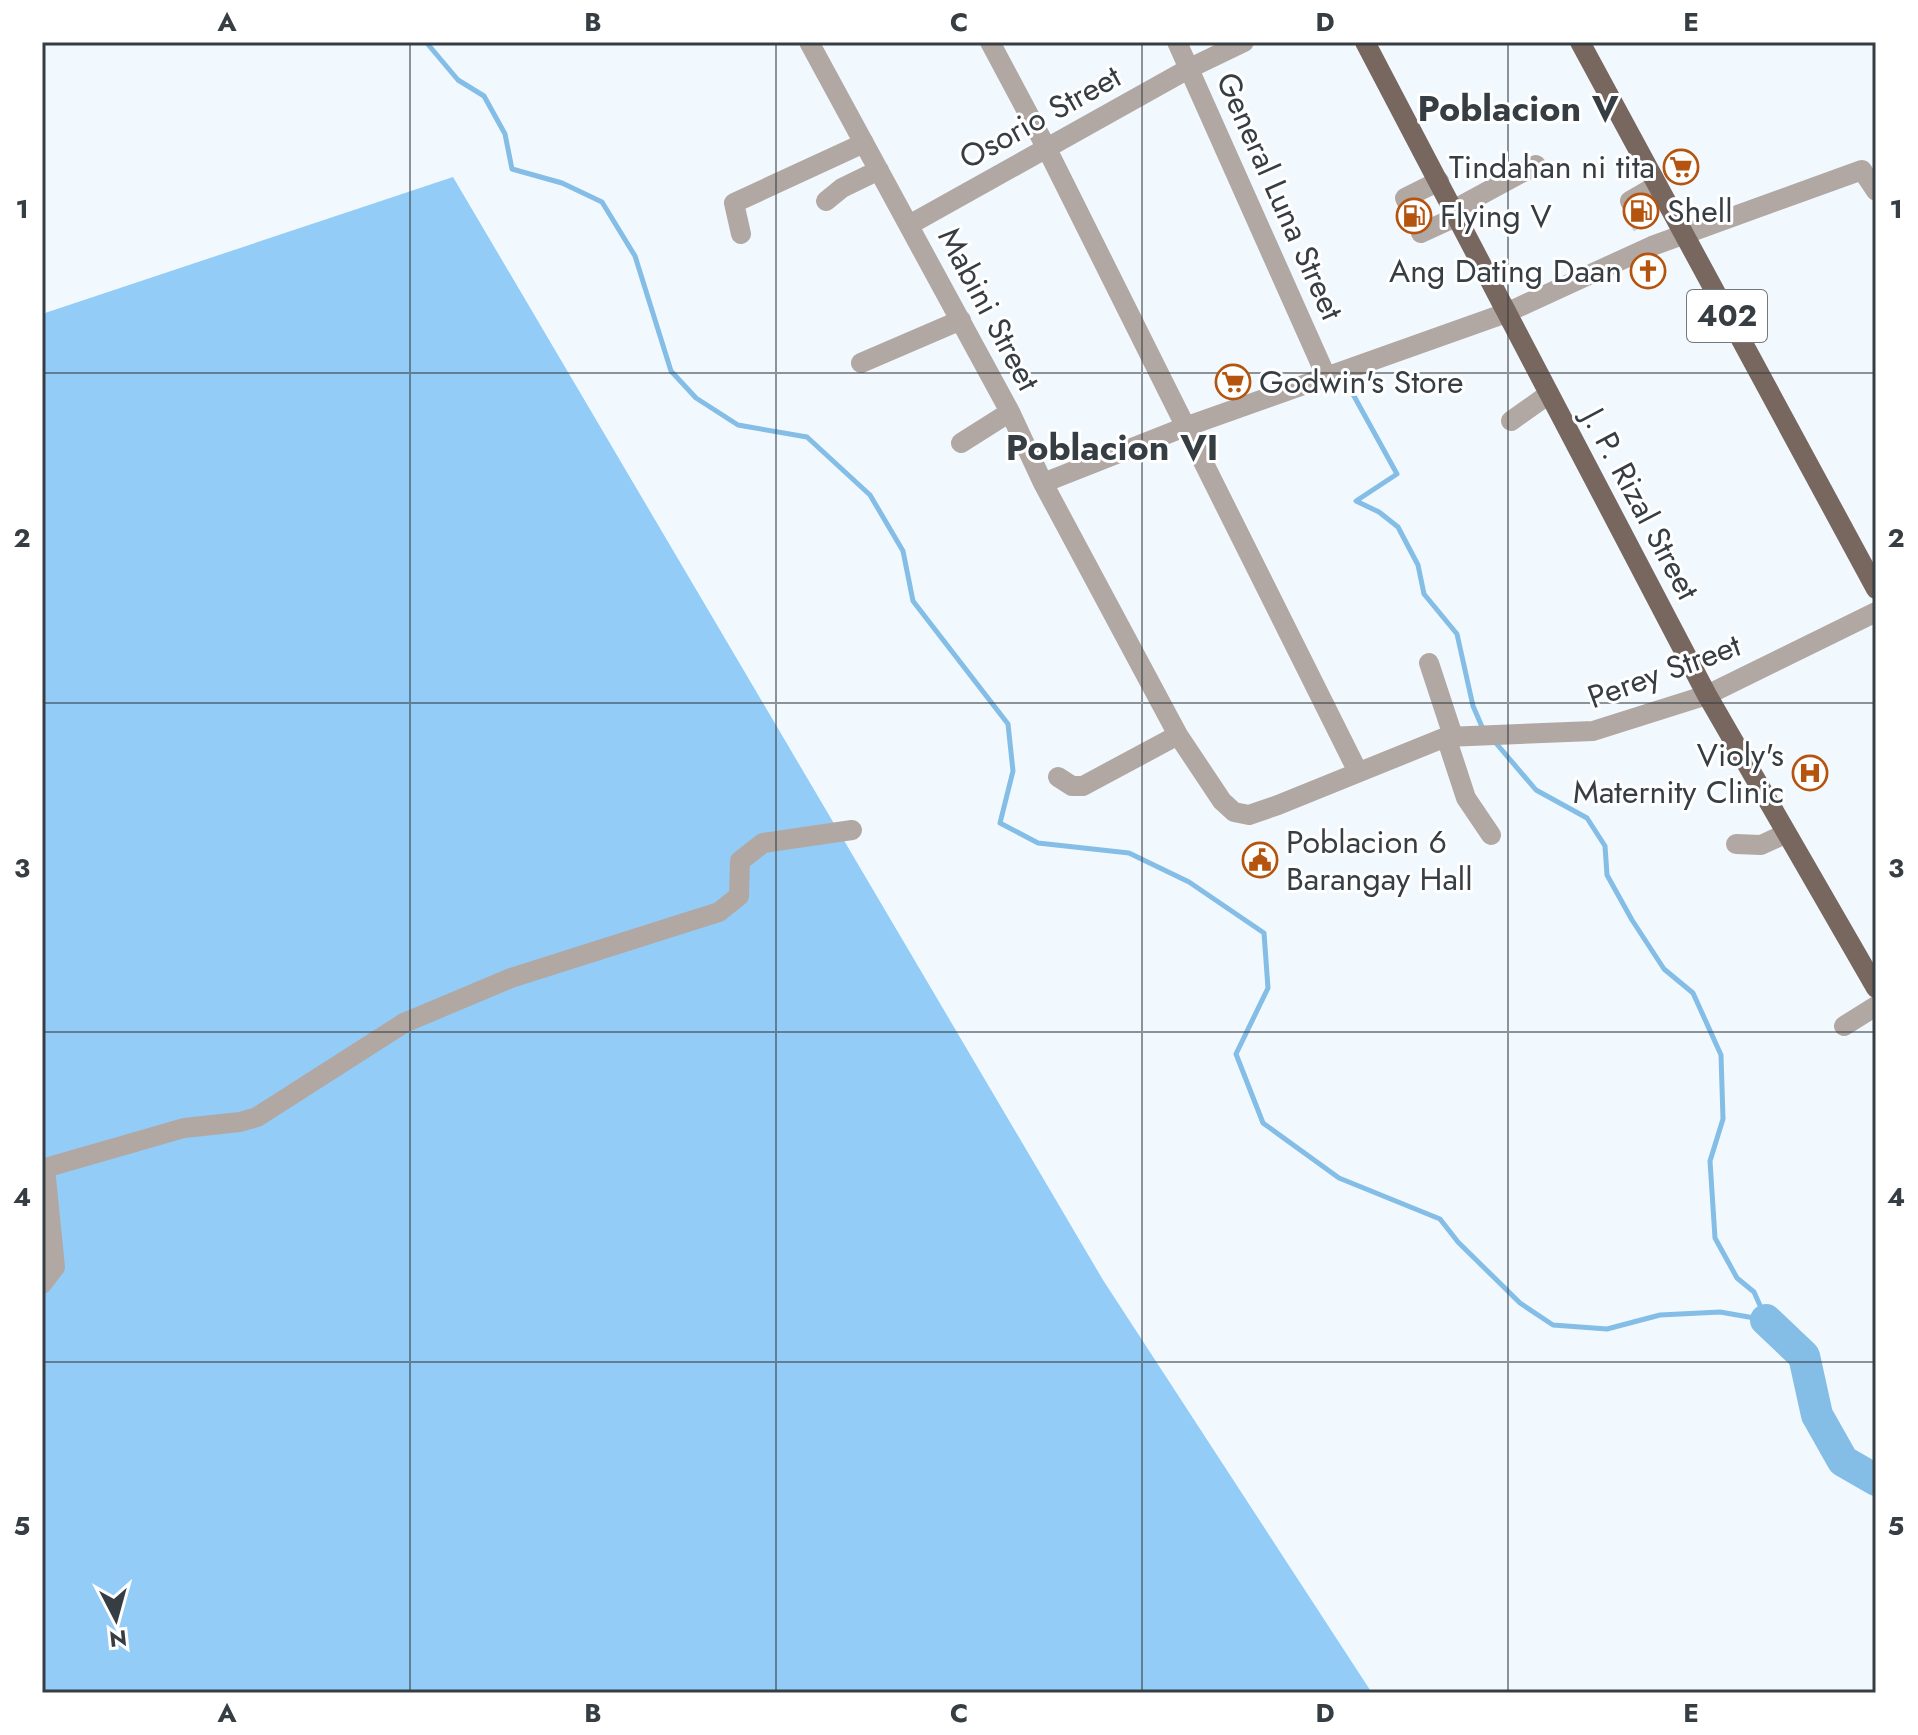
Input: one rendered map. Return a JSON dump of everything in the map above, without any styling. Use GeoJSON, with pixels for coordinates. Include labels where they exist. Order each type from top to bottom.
{"type":"FeatureCollection","features":[{"type":"Feature","properties":{"kind":"main road","name":"J. P. Rizal Street"},"geometry":{"type":"LineString","coordinates":[[1365,42],[1707,695],[1876,988]]}},
{"type":"Feature","properties":{"kind":"main road","name":"402"},"geometry":{"type":"LineString","coordinates":[[1580,42],[1876,589]]}},
{"type":"Feature","properties":{"kind":"street","name":"Mabini Street"},"geometry":{"type":"LineString","coordinates":[[809,42],[1010,412],[1043,483],[1178,735],[1222,801],[1234,812]]}},
{"type":"Feature","properties":{"kind":"street"},"geometry":{"type":"LineString","coordinates":[[990,42],[1047,149],[1357,770]]}},
{"type":"Feature","properties":{"kind":"street","name":"General Luna Street"},"geometry":{"type":"LineString","coordinates":[[1177,42],[1326,376]]}},
{"type":"Feature","properties":{"kind":"street","name":"Osorio Street"},"geometry":{"type":"LineString","coordinates":[[909,225],[1190,68],[1244,42]]}},
{"type":"Feature","properties":{"kind":"street"},"geometry":{"type":"LineString","coordinates":[[741,234],[734,203],[864,143]]}},
{"type":"Feature","properties":{"kind":"street"},"geometry":{"type":"LineString","coordinates":[[1419,227],[1421,233],[1536,165]]}},
{"type":"Feature","properties":{"kind":"street"},"geometry":{"type":"LineString","coordinates":[[826,201],[842,188],[879,170]]}},
{"type":"Feature","properties":{"kind":"street"},"geometry":{"type":"LineString","coordinates":[[1043,483],[1185,427],[1506,313],[1648,238],[1682,235],[1862,170],[1876,191]]}},
{"type":"Feature","properties":{"kind":"street"},"geometry":{"type":"LineString","coordinates":[[1407,202],[1405,198],[1439,181]]}},
{"type":"Feature","properties":{"kind":"street"},"geometry":{"type":"LineString","coordinates":[[1634,209],[1630,201],[1656,186]]}},
{"type":"Feature","properties":{"kind":"street"},"geometry":{"type":"LineString","coordinates":[[861,363],[961,320]]}},
{"type":"Feature","properties":{"kind":"street"},"geometry":{"type":"LineString","coordinates":[[1511,421],[1549,394]]}},
{"type":"Feature","properties":{"kind":"street"},"geometry":{"type":"LineString","coordinates":[[961,443],[1010,412]]}},
{"type":"Feature","properties":{"kind":"street","name":"Perey Street"},"geometry":{"type":"LineString","coordinates":[[1234,812],[1249,815],[1357,770],[1456,736],[1593,731],[1707,695],[1876,612]]}},
{"type":"Feature","properties":{"kind":"street"},"geometry":{"type":"LineString","coordinates":[[1429,663],[1456,736],[1466,798],[1491,835]]}},
{"type":"Feature","properties":{"kind":"street"},"geometry":{"type":"LineString","coordinates":[[1058,777],[1072,786],[1083,786],[1178,735]]}},
{"type":"Feature","properties":{"kind":"street"},"geometry":{"type":"LineString","coordinates":[[42,1284],[55,1267],[45,1168],[184,1128],[240,1122],[257,1117],[416,1018],[511,978],[719,912],[739,896],[740,861],[763,843],[852,830]]}},
{"type":"Feature","properties":{"kind":"street"},"geometry":{"type":"LineString","coordinates":[[1736,844],[1761,845],[1785,834]]}},
{"type":"Feature","properties":{"kind":"street"},"geometry":{"type":"LineString","coordinates":[[1844,1026],[1876,1006]]}},
{"type":"Feature","properties":{"kind":"shaded area"},"geometry":{"type":"Polygon","coordinates":[[[453,177],[1103,1280],[1372,1693],[42,1693],[42,314],[453,177]]]}},
{"type":"Feature","properties":{"kind":"waterway"},"geometry":{"type":"LineString","coordinates":[[426,42],[458,80],[484,96],[505,134],[512,169],[562,183],[602,202],[635,256],[671,371],[696,398],[738,425],[807,437],[870,495],[903,551],[913,601],[1008,724],[1013,771],[1000,823],[1038,843],[1129,853],[1189,882],[1264,933],[1268,988],[1236,1054],[1263,1123],[1339,1178],[1440,1219],[1458,1242],[1520,1303],[1553,1325],[1607,1329],[1660,1315],[1720,1312],[1766,1320]]}},
{"type":"Feature","properties":{"kind":"waterway"},"geometry":{"type":"LineString","coordinates":[[1344,378],[1397,474],[1356,501],[1379,512],[1398,527],[1418,565],[1424,594],[1457,634],[1473,706],[1483,729]]}},
{"type":"Feature","properties":{"kind":"waterway"},"geometry":{"type":"LineString","coordinates":[[1495,742],[1536,790],[1587,818],[1605,846],[1607,875],[1632,920],[1664,969],[1693,993],[1721,1055],[1723,1119],[1710,1161],[1715,1238],[1737,1278],[1754,1292],[1766,1319]]}},
{"type":"Feature","properties":{"kind":"waterway"},"geometry":{"type":"LineString","coordinates":[[1766,1320],[1804,1356],[1817,1415],[1843,1461],[1876,1480]]}},
{"type":"Feature","properties":{"kind":"tunnel"},"geometry":{"type":"LineString","coordinates":[[1634,209],[1644,230]]}},
{"type":"Feature","properties":{"kind":"place","name":"Tindahan ni tita"},"geometry":{"type":"Point","coordinates":[1681,167]}},
{"type":"Feature","properties":{"kind":"place","name":"Shell"},"geometry":{"type":"Point","coordinates":[1641,211]}},
{"type":"Feature","properties":{"kind":"place","name":"Flying V"},"geometry":{"type":"Point","coordinates":[1414,216]}},
{"type":"Feature","properties":{"kind":"place","name":"Ang Dating Daan"},"geometry":{"type":"Point","coordinates":[1648,271]}},
{"type":"Feature","properties":{"kind":"place","name":"Godwin's Store"},"geometry":{"type":"Point","coordinates":[1233,382]}},
{"type":"Feature","properties":{"kind":"place","name":"Violy's Maternity Clinic"},"geometry":{"type":"Point","coordinates":[1810,773]}},
{"type":"Feature","properties":{"kind":"place","name":"Poblacion 6 Barangay Hall"},"geometry":{"type":"Point","coordinates":[1260,860]}},
{"type":"Feature","properties":{"kind":"district","name":"Poblacion V"},"geometry":{"type":"Point","coordinates":[1518,108]}},
{"type":"Feature","properties":{"kind":"district","name":"Poblacion VI"},"geometry":{"type":"Point","coordinates":[1112,447]}}]}
